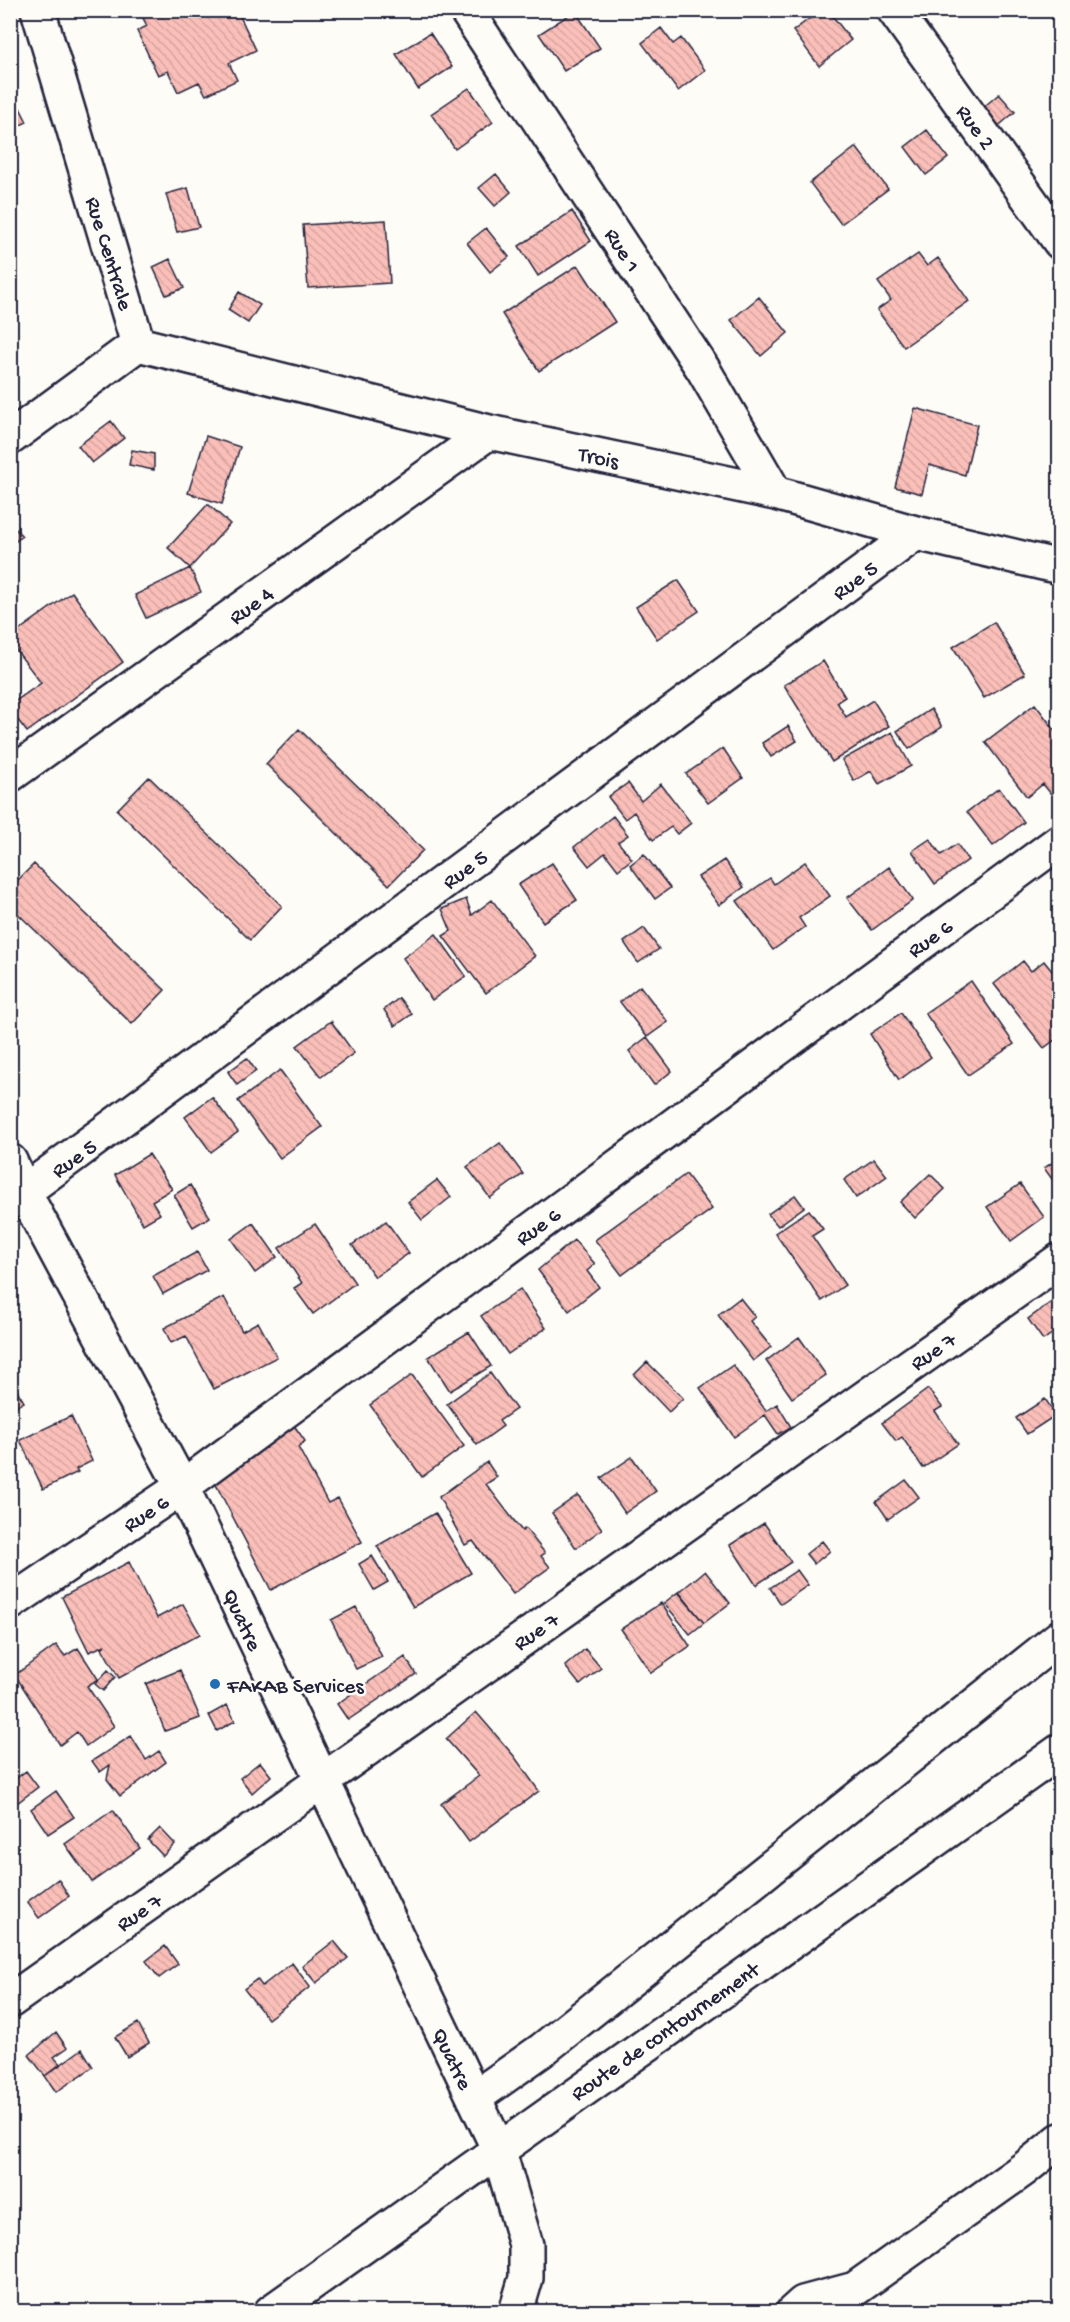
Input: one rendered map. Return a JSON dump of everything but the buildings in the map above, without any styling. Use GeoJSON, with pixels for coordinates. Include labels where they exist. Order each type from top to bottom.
{"type":"FeatureCollection","features":[{"type":"Feature","properties":{"kind":"street","name":"Rue Centrale"},"geometry":{"type":"LineString","coordinates":[[38,10],[138,344]]}},
{"type":"Feature","properties":{"kind":"street","name":"Rue 1"},"geometry":{"type":"LineString","coordinates":[[466,10],[704,369],[775,493]]}},
{"type":"Feature","properties":{"kind":"street","name":"Rue 2"},"geometry":{"type":"LineString","coordinates":[[894,10],[1059,242]]}},
{"type":"Feature","properties":{"kind":"street","name":"Trois"},"geometry":{"type":"LineString","coordinates":[[138,344],[489,432],[775,493],[916,533],[1059,567]]}},
{"type":"Feature","properties":{"kind":"street"},"geometry":{"type":"LineString","coordinates":[[10,438],[138,344]]}},
{"type":"Feature","properties":{"kind":"street","name":"Rue 4"},"geometry":{"type":"LineString","coordinates":[[10,775],[489,432]]}},
{"type":"Feature","properties":{"kind":"street","name":"Rue 5"},"geometry":{"type":"LineString","coordinates":[[17,1197],[916,533]]}},
{"type":"Feature","properties":{"kind":"street","name":"Rue 6"},"geometry":{"type":"LineString","coordinates":[[10,1603],[182,1487],[1059,841]]}},
{"type":"Feature","properties":{"kind":"street","name":"Quatre"},"geometry":{"type":"LineString","coordinates":[[10,1161],[17,1197],[182,1487],[498,2148],[526,2245],[526,2278],[516,2312]]}},
{"type":"Feature","properties":{"kind":"street","name":"Rue 7"},"geometry":{"type":"LineString","coordinates":[[10,2001],[1059,1260]]}},
{"type":"Feature","properties":{"kind":"street"},"geometry":{"type":"LineString","coordinates":[[474,2098],[542,2049],[1059,1637]]}},
{"type":"Feature","properties":{"kind":"street","name":"Route de contournement"},"geometry":{"type":"LineString","coordinates":[[271,2312],[498,2148],[1059,1751]]}},
{"type":"Feature","properties":{"kind":"street"},"geometry":{"type":"LineString","coordinates":[[793,2312],[803,2303],[855,2289],[1024,2169],[1059,2140]]}},
{"type":"Feature","properties":{"kind":"place","name":"FAKAB Services"},"geometry":{"type":"Point","coordinates":[215,1684]}}]}
